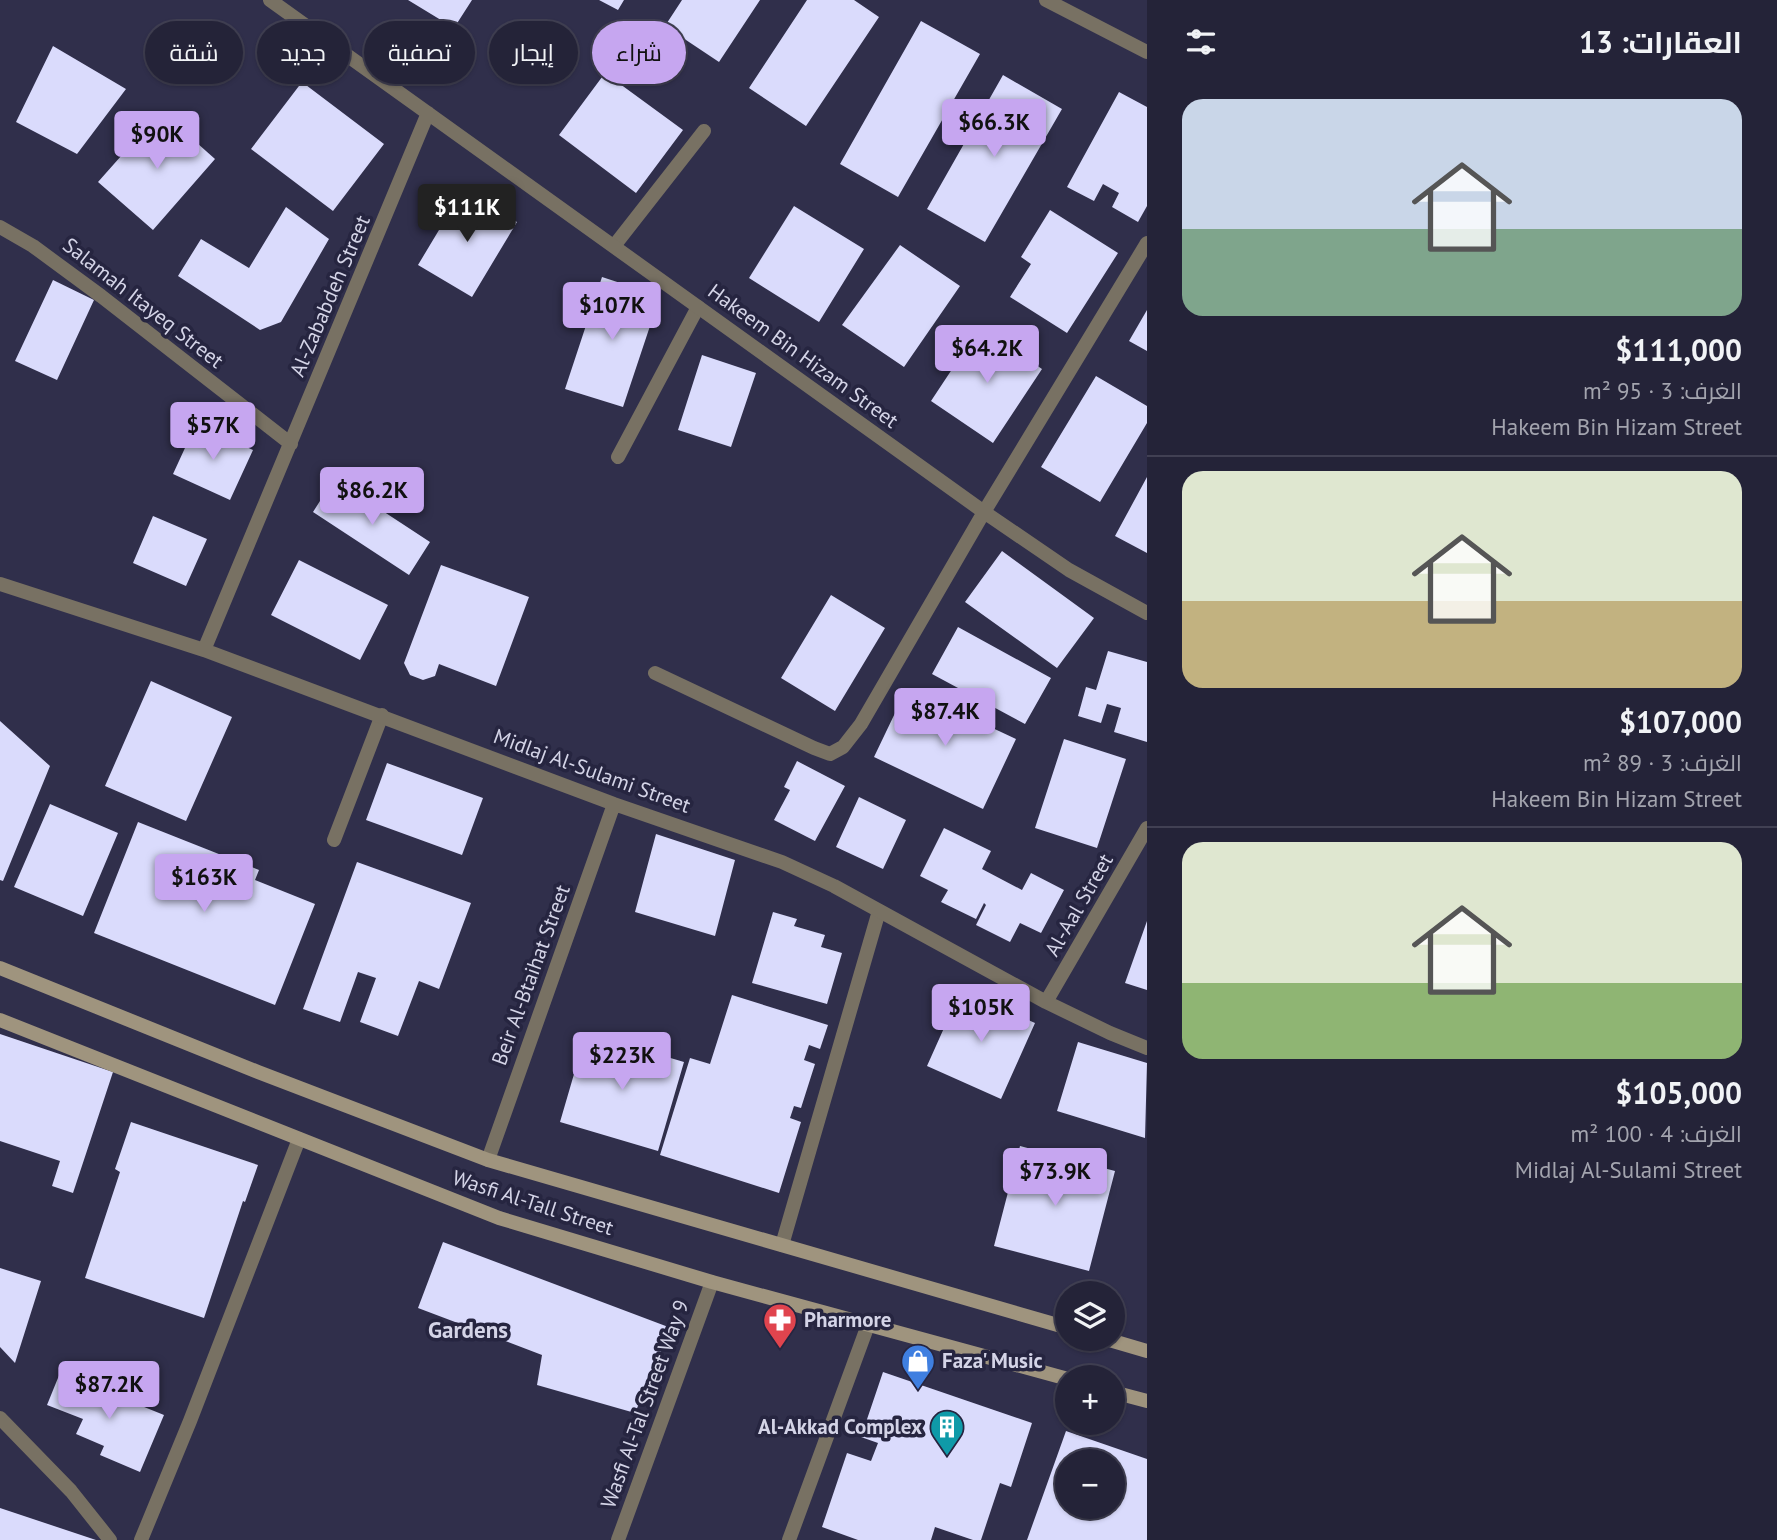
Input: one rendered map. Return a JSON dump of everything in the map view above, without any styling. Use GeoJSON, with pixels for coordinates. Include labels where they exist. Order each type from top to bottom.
{"type":"FeatureCollection","features":[{"type":"Feature","properties":{"kind":"main road","name":"Wasfi Al-Tall Street"},"geometry":{"type":"LineString","coordinates":[[0,968],[245,1067],[488,1160],[1055,1324]]}},
{"type":"Feature","properties":{"kind":"main road","name":"Wasfi Al-Tall Street"},"geometry":{"type":"LineString","coordinates":[[0,1020],[499,1218],[712,1282],[1055,1375]]}},
{"type":"Feature","properties":{"kind":"main road"},"geometry":{"type":"LineString","coordinates":[[1125,1345],[1147,1351]]}},
{"type":"Feature","properties":{"kind":"main road"},"geometry":{"type":"LineString","coordinates":[[1125,1395],[1147,1401]]}},
{"type":"Feature","properties":{"kind":"street","name":"Hakeem Bin Hizam Street"},"geometry":{"type":"LineString","coordinates":[[270,0],[984,512],[1069,570],[1147,612]]}},
{"type":"Feature","properties":{"kind":"street"},"geometry":{"type":"LineString","coordinates":[[1046,0],[1147,52]]}},
{"type":"Feature","properties":{"kind":"street","name":"Al-Zababdeh Street"},"geometry":{"type":"LineString","coordinates":[[204,650],[428,113]]}},
{"type":"Feature","properties":{"kind":"street"},"geometry":{"type":"LineString","coordinates":[[614,246],[704,131]]}},
{"type":"Feature","properties":{"kind":"street","name":"Salamah Itayeq Street"},"geometry":{"type":"LineString","coordinates":[[0,227],[33,246],[101,296],[291,444]]}},
{"type":"Feature","properties":{"kind":"street"},"geometry":{"type":"LineString","coordinates":[[655,673],[814,748],[830,754],[843,747],[861,724],[984,512],[1147,243]]}},
{"type":"Feature","properties":{"kind":"street"},"geometry":{"type":"LineString","coordinates":[[618,457],[698,307]]}},
{"type":"Feature","properties":{"kind":"street","name":"Midlaj Al-Sulami Street"},"geometry":{"type":"LineString","coordinates":[[0,584],[204,650],[614,804],[782,862],[834,886],[1046,1002],[1147,1048]]}},
{"type":"Feature","properties":{"kind":"street"},"geometry":{"type":"LineString","coordinates":[[334,840],[383,715]]}},
{"type":"Feature","properties":{"kind":"street","name":"Beir Al-Btaihat Street"},"geometry":{"type":"LineString","coordinates":[[488,1160],[614,804]]}},
{"type":"Feature","properties":{"kind":"street","name":"Al-Aal Street"},"geometry":{"type":"LineString","coordinates":[[1046,1002],[1147,828]]}},
{"type":"Feature","properties":{"kind":"street"},"geometry":{"type":"LineString","coordinates":[[782,1245],[879,911]]}},
{"type":"Feature","properties":{"kind":"street"},"geometry":{"type":"LineString","coordinates":[[141,1540],[299,1139]]}},
{"type":"Feature","properties":{"kind":"street","name":"Wasfi Al-Tal Street Way 9"},"geometry":{"type":"LineString","coordinates":[[618,1540],[712,1282]]}},
{"type":"Feature","properties":{"kind":"street"},"geometry":{"type":"LineString","coordinates":[[789,1540],[868,1325]]}},
{"type":"Feature","properties":{"kind":"street"},"geometry":{"type":"LineString","coordinates":[[0,1418],[71,1491],[110,1540]]}},
{"type":"Feature","properties":{"kind":"building"},"geometry":{"type":"Polygon","coordinates":[[[408,0],[472,0],[458,21],[442,21],[408,0]]]}},
{"type":"Feature","properties":{"kind":"building"},"geometry":{"type":"Polygon","coordinates":[[[599,0],[624,0],[618,10],[599,0]]]}},
{"type":"Feature","properties":{"kind":"building"},"geometry":{"type":"Polygon","coordinates":[[[682,0],[760,0],[719,62],[686,40],[686,21],[668,21],[682,0]]]}},
{"type":"Feature","properties":{"kind":"building"},"geometry":{"type":"Polygon","coordinates":[[[807,0],[854,0],[879,17],[806,126],[749,88],[807,0]]]}},
{"type":"Feature","properties":{"kind":"building"},"geometry":{"type":"Polygon","coordinates":[[[921,21],[980,54],[898,197],[840,164],[921,21]]]}},
{"type":"Feature","properties":{"kind":"building"},"geometry":{"type":"Polygon","coordinates":[[[53,46],[126,89],[77,154],[16,122],[53,46]]]}},
{"type":"Feature","properties":{"kind":"building"},"geometry":{"type":"Polygon","coordinates":[[[1003,75],[1062,109],[985,242],[927,209],[1003,75]]]}},
{"type":"Feature","properties":{"kind":"building"},"geometry":{"type":"Polygon","coordinates":[[[300,84],[305,84],[384,144],[333,211],[251,149],[300,84]]]}},
{"type":"Feature","properties":{"kind":"building"},"geometry":{"type":"Polygon","coordinates":[[[597,84],[620,84],[683,130],[636,193],[559,135],[597,84]]]}},
{"type":"Feature","properties":{"kind":"building"},"geometry":{"type":"Polygon","coordinates":[[[1119,92],[1147,107],[1147,206],[1138,222],[1112,207],[1119,193],[1103,184],[1094,201],[1067,187],[1119,92]]]}},
{"type":"Feature","properties":{"kind":"building"},"geometry":{"type":"Polygon","coordinates":[[[161,111],[215,159],[153,230],[98,182],[161,111]]]}},
{"type":"Feature","properties":{"kind":"building"},"geometry":{"type":"Polygon","coordinates":[[[463,190],[517,222],[472,297],[418,265],[463,190]]]}},
{"type":"Feature","properties":{"kind":"building"},"geometry":{"type":"Polygon","coordinates":[[[794,206],[864,249],[819,322],[749,278],[794,206]]]}},
{"type":"Feature","properties":{"kind":"building"},"geometry":{"type":"Polygon","coordinates":[[[286,207],[329,239],[281,322],[260,330],[178,276],[201,239],[249,268],[286,207]]]}},
{"type":"Feature","properties":{"kind":"building"},"geometry":{"type":"Polygon","coordinates":[[[1050,210],[1118,253],[1067,333],[1010,297],[1031,264],[1021,257],[1050,210]]]}},
{"type":"Feature","properties":{"kind":"building"},"geometry":{"type":"Polygon","coordinates":[[[900,245],[960,286],[904,367],[842,325],[900,245]]]}},
{"type":"Feature","properties":{"kind":"building"},"geometry":{"type":"Polygon","coordinates":[[[602,277],[660,296],[623,407],[565,389],[602,277]]]}},
{"type":"Feature","properties":{"kind":"building"},"geometry":{"type":"Polygon","coordinates":[[[53,280],[94,300],[57,380],[15,361],[53,280]]]}},
{"type":"Feature","properties":{"kind":"building"},"geometry":{"type":"Polygon","coordinates":[[[1147,310],[1147,351],[1129,341],[1147,310]]]}},
{"type":"Feature","properties":{"kind":"building"},"geometry":{"type":"Polygon","coordinates":[[[980,327],[1042,369],[993,443],[931,401],[980,327]]]}},
{"type":"Feature","properties":{"kind":"building"},"geometry":{"type":"Polygon","coordinates":[[[702,355],[756,373],[731,447],[678,430],[702,355]]]}},
{"type":"Feature","properties":{"kind":"building"},"geometry":{"type":"Polygon","coordinates":[[[1096,376],[1147,406],[1147,423],[1100,502],[1041,467],[1096,376]]]}},
{"type":"Feature","properties":{"kind":"building"},"geometry":{"type":"Polygon","coordinates":[[[196,424],[253,450],[230,500],[173,474],[196,424]]]}},
{"type":"Feature","properties":{"kind":"building"},"geometry":{"type":"Polygon","coordinates":[[[1147,477],[1147,553],[1115,536],[1147,477]]]}},
{"type":"Feature","properties":{"kind":"building"},"geometry":{"type":"Polygon","coordinates":[[[334,479],[430,542],[409,575],[313,512],[334,479]]]}},
{"type":"Feature","properties":{"kind":"building"},"geometry":{"type":"Polygon","coordinates":[[[153,516],[207,539],[186,586],[133,563],[153,516]]]}},
{"type":"Feature","properties":{"kind":"building"},"geometry":{"type":"Polygon","coordinates":[[[1002,551],[1094,618],[1057,668],[965,602],[1002,551]]]}},
{"type":"Feature","properties":{"kind":"building"},"geometry":{"type":"Polygon","coordinates":[[[299,560],[388,605],[360,660],[271,615],[299,560]]]}},
{"type":"Feature","properties":{"kind":"building"},"geometry":{"type":"Polygon","coordinates":[[[441,565],[529,597],[496,686],[439,664],[435,676],[423,680],[410,675],[404,663],[441,565]]]}},
{"type":"Feature","properties":{"kind":"building"},"geometry":{"type":"Polygon","coordinates":[[[831,595],[885,628],[835,711],[781,678],[831,595]]]}},
{"type":"Feature","properties":{"kind":"building"},"geometry":{"type":"Polygon","coordinates":[[[958,627],[1051,678],[1025,724],[932,674],[958,627]]]}},
{"type":"Feature","properties":{"kind":"building"},"geometry":{"type":"Polygon","coordinates":[[[1108,651],[1147,662],[1147,742],[1114,732],[1121,708],[1107,704],[1101,723],[1078,716],[1086,687],[1096,690],[1108,651]]]}},
{"type":"Feature","properties":{"kind":"building"},"geometry":{"type":"Polygon","coordinates":[[[151,681],[232,717],[186,821],[105,786],[151,681]]]}},
{"type":"Feature","properties":{"kind":"building"},"geometry":{"type":"Polygon","coordinates":[[[907,688],[1016,739],[983,809],[874,757],[907,688]]]}},
{"type":"Feature","properties":{"kind":"building"},"geometry":{"type":"Polygon","coordinates":[[[0,721],[50,766],[3,881],[0,880],[0,721]]]}},
{"type":"Feature","properties":{"kind":"building"},"geometry":{"type":"Polygon","coordinates":[[[1064,739],[1126,759],[1097,848],[1035,828],[1064,739]]]}},
{"type":"Feature","properties":{"kind":"building"},"geometry":{"type":"Polygon","coordinates":[[[797,761],[845,786],[815,841],[774,820],[790,790],[784,787],[797,761]]]}},
{"type":"Feature","properties":{"kind":"building"},"geometry":{"type":"Polygon","coordinates":[[[387,763],[483,798],[462,855],[366,820],[387,763]]]}},
{"type":"Feature","properties":{"kind":"building"},"geometry":{"type":"Polygon","coordinates":[[[859,797],[906,820],[883,869],[836,847],[859,797]]]}},
{"type":"Feature","properties":{"kind":"building"},"geometry":{"type":"Polygon","coordinates":[[[50,804],[118,833],[83,916],[14,887],[50,804]]]}},
{"type":"Feature","properties":{"kind":"building"},"geometry":{"type":"Polygon","coordinates":[[[138,822],[259,870],[255,880],[315,904],[275,1005],[94,933],[138,822]]]}},
{"type":"Feature","properties":{"kind":"building"},"geometry":{"type":"Polygon","coordinates":[[[944,828],[991,851],[982,869],[1022,890],[1031,873],[1064,890],[1041,933],[1020,923],[1010,942],[976,925],[986,905],[984,903],[976,919],[941,902],[948,890],[920,876],[944,828]]]}},
{"type":"Feature","properties":{"kind":"building"},"geometry":{"type":"Polygon","coordinates":[[[656,834],[735,860],[715,936],[635,912],[656,834]]]}},
{"type":"Feature","properties":{"kind":"building"},"geometry":{"type":"Polygon","coordinates":[[[357,862],[471,903],[439,989],[419,981],[398,1036],[360,1022],[376,978],[358,972],[340,1022],[303,1009],[357,862]]]}},
{"type":"Feature","properties":{"kind":"building"},"geometry":{"type":"Polygon","coordinates":[[[773,912],[797,919],[794,926],[825,935],[821,947],[842,953],[827,1004],[752,983],[773,912]]]}},
{"type":"Feature","properties":{"kind":"building"},"geometry":{"type":"Polygon","coordinates":[[[1147,921],[1147,990],[1125,983],[1147,921]]]}},
{"type":"Feature","properties":{"kind":"building"},"geometry":{"type":"Polygon","coordinates":[[[961,990],[1035,1023],[1001,1099],[927,1066],[961,990]]]}},
{"type":"Feature","properties":{"kind":"building"},"geometry":{"type":"Polygon","coordinates":[[[732,995],[828,1025],[820,1049],[809,1045],[804,1060],[815,1064],[801,1108],[794,1106],[790,1118],[801,1122],[779,1193],[660,1155],[690,1058],[710,1064],[732,995]]]}},
{"type":"Feature","properties":{"kind":"building"},"geometry":{"type":"Polygon","coordinates":[[[586,1033],[684,1062],[658,1151],[560,1122],[586,1033]]]}},
{"type":"Feature","properties":{"kind":"building"},"geometry":{"type":"Polygon","coordinates":[[[0,1034],[113,1072],[73,1193],[52,1186],[60,1161],[0,1141],[0,1034]]]}},
{"type":"Feature","properties":{"kind":"building"},"geometry":{"type":"Polygon","coordinates":[[[1078,1042],[1147,1063],[1145,1138],[1057,1111],[1078,1042]]]}},
{"type":"Feature","properties":{"kind":"building"},"geometry":{"type":"Polygon","coordinates":[[[131,1122],[258,1165],[245,1202],[243,1201],[204,1318],[85,1278],[120,1172],[115,1169],[131,1122]]]}},
{"type":"Feature","properties":{"kind":"building"},"geometry":{"type":"Polygon","coordinates":[[[1020,1146],[1115,1171],[1089,1271],[994,1246],[1020,1146]]]}},
{"type":"Feature","properties":{"kind":"building"},"geometry":{"type":"Polygon","coordinates":[[[443,1242],[671,1328],[635,1413],[537,1385],[542,1355],[418,1308],[443,1242]]]}},
{"type":"Feature","properties":{"kind":"building"},"geometry":{"type":"Polygon","coordinates":[[[0,1268],[41,1281],[15,1363],[0,1347],[0,1268]]]}},
{"type":"Feature","properties":{"kind":"building","name":"Al-Akkad Complex"},"geometry":{"type":"Polygon","coordinates":[[[883,1372],[1032,1423],[1011,1487],[1000,1483],[981,1540],[973,1540],[935,1527],[931,1540],[858,1540],[822,1527],[847,1453],[871,1461],[878,1443],[861,1437],[883,1372]]]}},
{"type":"Feature","properties":{"kind":"building"},"geometry":{"type":"Polygon","coordinates":[[[60,1373],[164,1415],[140,1472],[100,1455],[104,1446],[76,1434],[83,1419],[47,1405],[60,1373]]]}},
{"type":"Feature","properties":{"kind":"building"},"geometry":{"type":"Polygon","coordinates":[[[1065,1435],[1078,1435],[1118,1449],[1060,1449],[1065,1435]]]}},
{"type":"Feature","properties":{"kind":"building"},"geometry":{"type":"Polygon","coordinates":[[[1125,1451],[1147,1459],[1147,1540],[1027,1540],[1055,1462],[1055,1519],[1125,1519],[1125,1451]]]}},
{"type":"Feature","properties":{"kind":"building"},"geometry":{"type":"Polygon","coordinates":[[[0,1508],[96,1540],[0,1540],[0,1508]]]}},
{"type":"Feature","properties":{"kind":"place","name":"Pharmore"},"geometry":{"type":"Point","coordinates":[780,1350]}},
{"type":"Feature","properties":{"kind":"place","name":"Faza' Music"},"geometry":{"type":"Point","coordinates":[918,1391]}},
{"type":"Feature","properties":{"kind":"place","name":"Al-Akkad Complex"},"geometry":{"type":"Point","coordinates":[947,1457]}},
{"type":"Feature","properties":{"kind":"district","name":"Gardens"},"geometry":{"type":"Point","coordinates":[468,1330]}}]}
